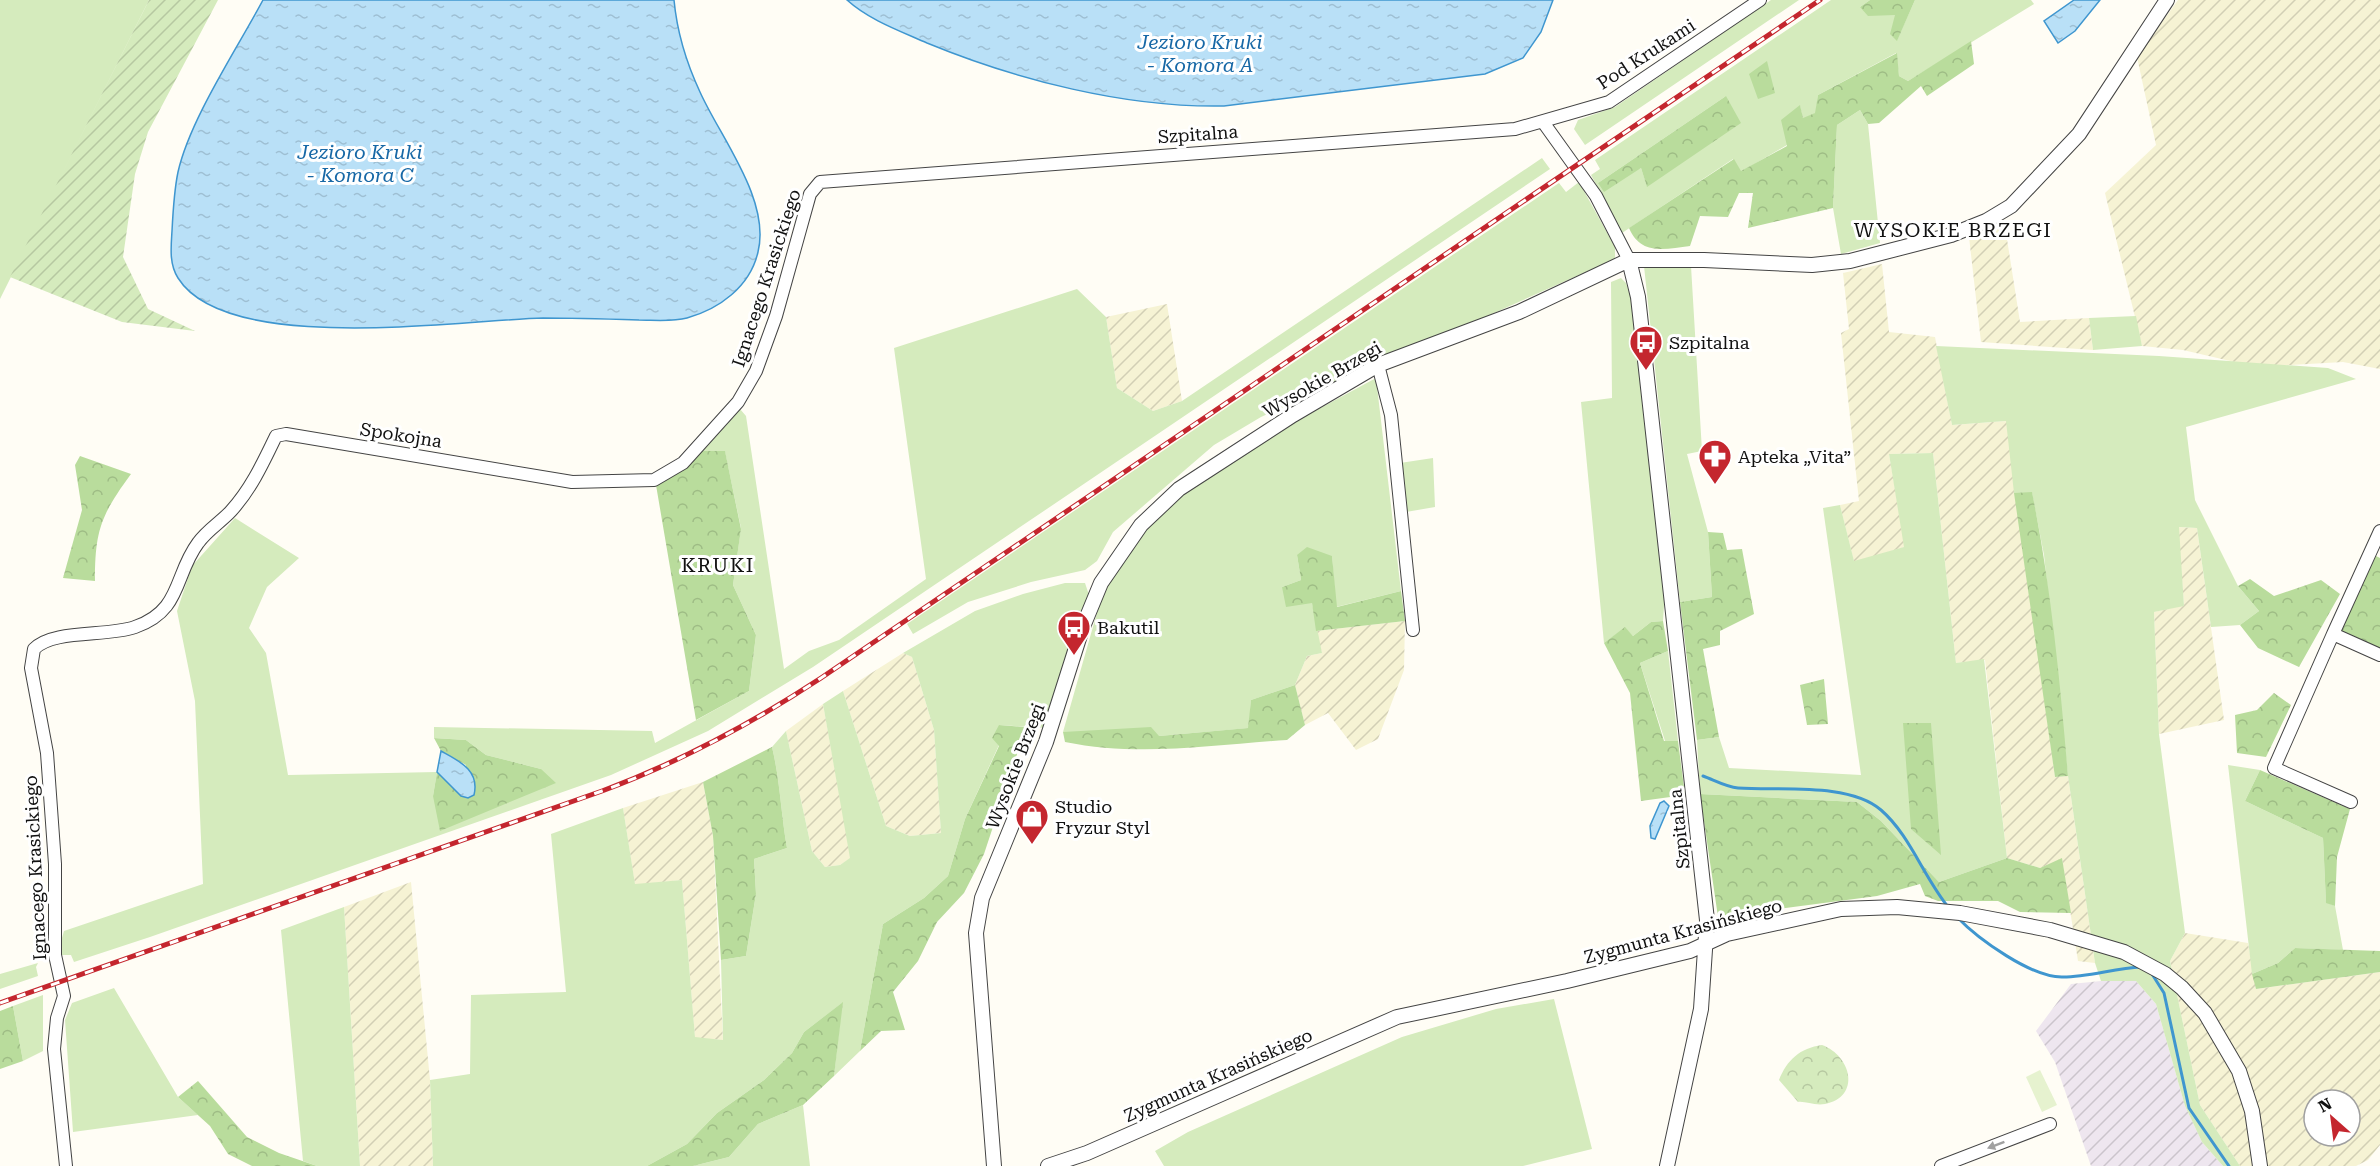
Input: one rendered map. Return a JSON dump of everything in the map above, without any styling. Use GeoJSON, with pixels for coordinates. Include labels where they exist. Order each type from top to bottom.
{"type":"FeatureCollection","features":[{"type":"Feature","properties":{"kind":"street","name":"Pod Krukami"},"geometry":{"type":"LineString","coordinates":[[1543,122],[1617,97],[1760,0]]}},
{"type":"Feature","properties":{"kind":"street","name":"Wysokie Brzegi"},"geometry":{"type":"LineString","coordinates":[[994,1166],[977,958],[978,914],[989,880],[1046,742],[1082,629],[1101,583],[1141,525],[1179,489],[1293,415],[1378,365],[1519,312],[1629,260],[1704,260],[1812,265],[1850,261],[1951,235],[1986,221],[2011,206],[2079,134],[2167,0]]}},
{"type":"Feature","properties":{"kind":"street","name":"Szpitalna"},"geometry":{"type":"LineString","coordinates":[[820,182],[1500,131],[1543,122],[1596,196],[1629,260],[1638,297],[1707,920],[1701,1009],[1667,1166]]}},
{"type":"Feature","properties":{"kind":"street","name":"Ignacego Krasickiego"},"geometry":{"type":"LineString","coordinates":[[572,482],[654,480],[683,464],[738,402],[756,371],[776,316],[810,194],[820,182]]}},
{"type":"Feature","properties":{"kind":"street"},"geometry":{"type":"LineString","coordinates":[[1378,365],[1391,415],[1413,630]]}},
{"type":"Feature","properties":{"kind":"street","name":"Spokojna"},"geometry":{"type":"LineString","coordinates":[[252,483],[276,436],[286,434],[572,482]]}},
{"type":"Feature","properties":{"kind":"street","name":"Ignacego Krasickiego"},"geometry":{"type":"LineString","coordinates":[[66,1166],[54,1049],[57,1018],[64,996],[55,955],[56,864],[47,753],[31,668],[34,649],[48,639],[93,636],[135,627],[165,609],[179,588],[186,561],[200,541],[231,511],[252,483]]}},
{"type":"Feature","properties":{"kind":"street"},"geometry":{"type":"LineString","coordinates":[[2351,802],[2274,768],[2380,531]]}},
{"type":"Feature","properties":{"kind":"street"},"geometry":{"type":"LineString","coordinates":[[2333,634],[2380,655]]}},
{"type":"Feature","properties":{"kind":"street","name":"Zygmunta Krasińskiego"},"geometry":{"type":"LineString","coordinates":[[1047,1166],[1087,1153],[1397,1017],[1567,981],[1690,951],[1727,934],[1841,909],[1897,907],[1983,917],[2050,930],[2124,952],[2165,974],[2205,1013],[2239,1071],[2252,1111],[2260,1166]]}},
{"type":"Feature","properties":{"kind":"street"},"geometry":{"type":"LineString","coordinates":[[1941,1166],[2050,1124]]}},
{"type":"Feature","properties":{"kind":"shaded area"},"geometry":{"type":"Polygon","coordinates":[[[2178,0],[2380,0],[2380,369],[2343,362],[2256,367],[2183,350],[2142,346],[2105,193],[2156,145],[2137,57],[2178,0]]]}},
{"type":"Feature","properties":{"kind":"shaded area"},"geometry":{"type":"Polygon","coordinates":[[[2004,220],[2020,322],[2089,318],[2093,350],[1981,342],[1969,237],[2004,220]]]}},
{"type":"Feature","properties":{"kind":"shaded area"},"geometry":{"type":"Polygon","coordinates":[[[1882,264],[1889,332],[1935,337],[1952,425],[2007,421],[2055,777],[2068,776],[2095,963],[2078,961],[2062,859],[2040,868],[2007,858],[1985,660],[1956,663],[1933,453],[1889,454],[1905,547],[1854,562],[1840,505],[1859,501],[1841,333],[1849,329],[1843,273],[1882,264]]]}},
{"type":"Feature","properties":{"kind":"shaded area"},"geometry":{"type":"Polygon","coordinates":[[[1167,304],[1182,401],[1153,411],[1117,388],[1106,317],[1167,304]]]}},
{"type":"Feature","properties":{"kind":"shaded area"},"geometry":{"type":"Polygon","coordinates":[[[2178,527],[2197,528],[2224,720],[2159,734],[2154,612],[2184,605],[2178,527]]]}},
{"type":"Feature","properties":{"kind":"shaded area"},"geometry":{"type":"Polygon","coordinates":[[[1405,621],[1404,670],[1378,739],[1356,750],[1328,713],[1305,725],[1295,685],[1307,656],[1322,653],[1316,631],[1405,621]]]}},
{"type":"Feature","properties":{"kind":"shaded area"},"geometry":{"type":"Polygon","coordinates":[[[903,653],[912,657],[934,730],[941,833],[910,836],[886,826],[843,691],[903,653]]]}},
{"type":"Feature","properties":{"kind":"shaded area"},"geometry":{"type":"Polygon","coordinates":[[[823,704],[851,858],[840,865],[825,867],[812,851],[786,731],[823,704]]]}},
{"type":"Feature","properties":{"kind":"shaded area"},"geometry":{"type":"Polygon","coordinates":[[[703,782],[713,836],[723,1040],[695,1038],[682,880],[635,885],[623,808],[703,782]]]}},
{"type":"Feature","properties":{"kind":"shaded area"},"geometry":{"type":"Polygon","coordinates":[[[411,882],[430,1080],[433,1166],[360,1166],[344,907],[411,882]]]}},
{"type":"Feature","properties":{"kind":"shaded area"},"geometry":{"type":"Polygon","coordinates":[[[2185,933],[2248,943],[2256,989],[2380,972],[2380,1145],[2368,1160],[2356,1166],[2240,1166],[2200,1105],[2170,961],[2185,933]]]}},
{"type":"Feature","properties":{"kind":"shaded area"},"geometry":{"type":"Polygon","coordinates":[[[2136,981],[2156,1004],[2185,1106],[2202,1142],[2223,1166],[2091,1166],[2055,1062],[2036,1031],[2071,984],[2136,981]]]}},
{"type":"Feature","properties":{"kind":"green space"},"geometry":{"type":"Polygon","coordinates":[[[0,0],[149,0],[0,299],[0,0]]]}},
{"type":"Feature","properties":{"kind":"green space"},"geometry":{"type":"Polygon","coordinates":[[[149,0],[218,0],[148,132],[135,174],[123,257],[148,309],[195,331],[122,322],[10,277],[149,0]]]}},
{"type":"Feature","properties":{"kind":"green space"},"geometry":{"type":"Polygon","coordinates":[[[1771,0],[1799,0],[1585,145],[1574,129],[1578,120],[1615,107],[1771,0]]]}},
{"type":"Feature","properties":{"kind":"green space"},"geometry":{"type":"Polygon","coordinates":[[[1831,0],[1870,0],[1860,7],[1895,14],[1897,40],[1915,0],[2031,0],[2034,4],[1908,81],[1899,76],[1896,53],[1818,95],[1816,113],[1803,119],[1800,106],[1787,145],[1741,172],[1733,159],[1622,233],[1591,175],[1600,169],[1595,160],[1831,0]],[[1726,96],[1598,183],[1641,168],[1647,186],[1726,96]]]}},
{"type":"Feature","properties":{"kind":"green space"},"geometry":{"type":"Polygon","coordinates":[[[1870,0],[1915,0],[1897,41],[1890,34],[1895,15],[1868,16],[1860,7],[1870,0]]]}},
{"type":"Feature","properties":{"kind":"green space"},"geometry":{"type":"Polygon","coordinates":[[[1971,41],[1974,64],[1927,96],[1921,86],[1879,123],[1868,124],[1860,110],[1837,125],[1833,208],[1748,228],[1753,193],[1739,193],[1728,217],[1700,216],[1690,246],[1655,249],[1640,243],[1634,237],[1629,228],[1734,159],[1741,171],[1787,146],[1781,120],[1800,105],[1803,118],[1815,113],[1818,95],[1897,53],[1899,76],[1908,81],[1971,41]]]}},
{"type":"Feature","properties":{"kind":"green space"},"geometry":{"type":"Polygon","coordinates":[[[1767,61],[1775,93],[1758,99],[1749,74],[1767,61]]]}},
{"type":"Feature","properties":{"kind":"green space"},"geometry":{"type":"Polygon","coordinates":[[[1726,96],[1741,123],[1647,187],[1641,168],[1604,192],[1598,183],[1726,96]]]}},
{"type":"Feature","properties":{"kind":"green space"},"geometry":{"type":"Polygon","coordinates":[[[1860,110],[1868,124],[1880,243],[1841,254],[1833,208],[1837,125],[1860,110]]]}},
{"type":"Feature","properties":{"kind":"green space"},"geometry":{"type":"Polygon","coordinates":[[[1542,158],[1550,169],[813,667],[708,731],[611,775],[150,937],[74,962],[71,955],[57,955],[64,931],[203,884],[195,701],[177,611],[192,566],[235,518],[299,558],[267,587],[249,628],[266,653],[288,775],[437,772],[433,796],[541,769],[486,755],[466,740],[434,738],[434,727],[652,731],[655,743],[749,691],[756,635],[733,585],[741,528],[725,452],[702,451],[740,409],[746,416],[784,669],[809,651],[839,640],[926,579],[894,348],[1077,289],[1106,317],[1117,388],[1153,411],[1182,401],[1542,158]]]}},
{"type":"Feature","properties":{"kind":"green space"},"geometry":{"type":"Polygon","coordinates":[[[1579,182],[1615,247],[1615,259],[1261,417],[1214,445],[1113,532],[1097,561],[1085,570],[1031,582],[968,602],[913,634],[907,624],[1559,183],[1566,192],[1579,182]]]}},
{"type":"Feature","properties":{"kind":"green space"},"geometry":{"type":"Polygon","coordinates":[[[1644,266],[1691,266],[1702,451],[1687,454],[1708,532],[1712,597],[1680,602],[1644,266]]]}},
{"type":"Feature","properties":{"kind":"green space"},"geometry":{"type":"Polygon","coordinates":[[[1621,278],[1626,283],[1633,304],[1665,590],[1663,621],[1651,622],[1633,636],[1625,628],[1604,643],[1581,402],[1612,398],[1611,282],[1621,278]]]}},
{"type":"Feature","properties":{"kind":"green space"},"geometry":{"type":"Polygon","coordinates":[[[2136,316],[2142,346],[2093,350],[2089,318],[2136,316]]]}},
{"type":"Feature","properties":{"kind":"green space"},"geometry":{"type":"Polygon","coordinates":[[[1936,346],[2159,356],[2328,368],[2356,379],[2186,427],[2195,500],[2238,586],[2259,611],[2240,625],[2211,627],[2197,528],[2179,527],[2184,606],[2154,612],[2159,734],[2185,933],[2170,961],[2200,1105],[2240,1166],[2223,1166],[2202,1142],[2185,1106],[2156,1004],[2136,981],[2101,981],[2095,963],[2068,776],[2044,555],[2032,493],[2014,493],[2006,421],[1952,425],[1936,346]]]}},
{"type":"Feature","properties":{"kind":"green space"},"geometry":{"type":"Polygon","coordinates":[[[1376,378],[1401,591],[1336,607],[1332,556],[1297,555],[1301,580],[1282,587],[1312,603],[1322,653],[1307,656],[1295,685],[1251,700],[1249,728],[1159,736],[1063,732],[1112,560],[1185,481],[1376,378]]]}},
{"type":"Feature","properties":{"kind":"green space"},"geometry":{"type":"Polygon","coordinates":[[[702,451],[725,451],[741,529],[733,585],[756,635],[749,691],[696,720],[656,485],[685,469],[702,451]]]}},
{"type":"Feature","properties":{"kind":"green space"},"geometry":{"type":"Polygon","coordinates":[[[1933,453],[1956,663],[1984,659],[2007,858],[1939,882],[1881,821],[1857,802],[1700,794],[1697,740],[1719,737],[1729,768],[1861,775],[1823,508],[1840,505],[1854,561],[1904,547],[1889,454],[1933,453]]]}},
{"type":"Feature","properties":{"kind":"green space"},"geometry":{"type":"Polygon","coordinates":[[[80,456],[131,474],[106,512],[98,536],[95,581],[63,578],[82,510],[75,465],[80,456]]]}},
{"type":"Feature","properties":{"kind":"green space"},"geometry":{"type":"Polygon","coordinates":[[[1433,458],[1435,507],[1406,512],[1400,463],[1433,458]]]}},
{"type":"Feature","properties":{"kind":"green space"},"geometry":{"type":"Polygon","coordinates":[[[2032,492],[2050,598],[2068,776],[2055,777],[2014,493],[2032,492]]]}},
{"type":"Feature","properties":{"kind":"green space"},"geometry":{"type":"Polygon","coordinates":[[[1708,532],[1723,533],[1727,550],[1742,549],[1754,614],[1720,631],[1720,645],[1703,649],[1719,737],[1697,740],[1680,602],[1712,597],[1708,532]]]}},
{"type":"Feature","properties":{"kind":"green space"},"geometry":{"type":"Polygon","coordinates":[[[1307,547],[1332,556],[1337,607],[1401,591],[1405,621],[1316,631],[1312,603],[1286,607],[1282,587],[1301,580],[1297,555],[1307,547]]]}},
{"type":"Feature","properties":{"kind":"green space"},"geometry":{"type":"Polygon","coordinates":[[[2376,556],[2380,558],[2380,650],[2343,634],[2340,627],[2376,556]]]}},
{"type":"Feature","properties":{"kind":"green space"},"geometry":{"type":"Polygon","coordinates":[[[2250,579],[2274,596],[2321,580],[2340,594],[2299,667],[2258,648],[2240,625],[2259,611],[2238,586],[2250,579]]]}},
{"type":"Feature","properties":{"kind":"green space"},"geometry":{"type":"Polygon","coordinates":[[[1065,583],[1085,583],[1089,595],[1047,728],[999,725],[999,745],[965,819],[948,876],[924,898],[883,924],[860,1051],[834,1076],[842,1003],[804,1032],[792,1053],[764,1080],[717,1113],[687,1144],[647,1166],[433,1166],[430,1080],[470,1074],[471,995],[566,992],[551,834],[623,808],[635,884],[682,880],[695,1037],[723,1040],[721,960],[746,956],[756,894],[754,859],[787,848],[772,747],[786,731],[812,851],[825,867],[840,865],[850,858],[823,704],[843,691],[886,826],[910,836],[941,833],[934,730],[912,657],[903,653],[975,611],[1023,594],[1065,583]]]}},
{"type":"Feature","properties":{"kind":"green space"},"geometry":{"type":"Polygon","coordinates":[[[1663,621],[1668,651],[1640,663],[1664,741],[1678,741],[1685,795],[1641,801],[1630,693],[1604,643],[1625,627],[1633,636],[1651,622],[1663,621]]]}},
{"type":"Feature","properties":{"kind":"green space"},"geometry":{"type":"Polygon","coordinates":[[[1668,651],[1678,741],[1665,741],[1640,663],[1668,651]]]}},
{"type":"Feature","properties":{"kind":"green space"},"geometry":{"type":"Polygon","coordinates":[[[1824,679],[1828,724],[1807,725],[1800,685],[1824,679]]]}},
{"type":"Feature","properties":{"kind":"green space"},"geometry":{"type":"Polygon","coordinates":[[[1295,685],[1305,725],[1287,740],[1148,749],[1120,749],[1065,742],[1063,732],[1151,727],[1159,736],[1248,728],[1251,700],[1295,685]]]}},
{"type":"Feature","properties":{"kind":"green space"},"geometry":{"type":"Polygon","coordinates":[[[2274,693],[2291,705],[2266,757],[2237,753],[2235,715],[2257,710],[2274,693]]]}},
{"type":"Feature","properties":{"kind":"green space"},"geometry":{"type":"Polygon","coordinates":[[[1903,723],[1931,723],[1941,855],[1911,829],[1903,723]]]}},
{"type":"Feature","properties":{"kind":"green space"},"geometry":{"type":"Polygon","coordinates":[[[999,725],[1026,727],[984,854],[964,893],[937,922],[918,961],[893,992],[905,1030],[881,1031],[860,1051],[883,924],[924,898],[948,876],[965,819],[999,746],[992,738],[999,725]]]}},
{"type":"Feature","properties":{"kind":"green space"},"geometry":{"type":"Polygon","coordinates":[[[434,738],[466,740],[486,755],[541,769],[556,783],[440,831],[433,796],[437,772],[461,796],[466,765],[441,751],[434,738]]]}},
{"type":"Feature","properties":{"kind":"green space"},"geometry":{"type":"Polygon","coordinates":[[[772,747],[787,848],[754,859],[756,894],[746,956],[721,960],[713,836],[703,782],[772,747]]]}},
{"type":"Feature","properties":{"kind":"green space"},"geometry":{"type":"Polygon","coordinates":[[[2228,765],[2260,770],[2245,801],[2323,838],[2326,902],[2335,906],[2343,950],[2295,948],[2278,963],[2252,974],[2228,765]]]}},
{"type":"Feature","properties":{"kind":"green space"},"geometry":{"type":"Polygon","coordinates":[[[2260,770],[2350,809],[2337,857],[2335,906],[2326,903],[2323,838],[2245,801],[2260,770]]]}},
{"type":"Feature","properties":{"kind":"green space"},"geometry":{"type":"Polygon","coordinates":[[[1700,794],[1857,802],[1881,821],[1939,882],[2007,858],[2040,868],[2062,858],[2071,913],[2020,912],[1998,901],[1938,901],[1925,896],[1920,884],[1877,896],[1718,917],[1700,794]]]}},
{"type":"Feature","properties":{"kind":"green space"},"geometry":{"type":"Polygon","coordinates":[[[344,907],[360,1166],[317,1166],[303,1161],[281,930],[344,907]]]}},
{"type":"Feature","properties":{"kind":"green space"},"geometry":{"type":"Polygon","coordinates":[[[2295,948],[2380,951],[2380,972],[2256,989],[2252,974],[2278,963],[2295,948]]]}},
{"type":"Feature","properties":{"kind":"green space"},"geometry":{"type":"Polygon","coordinates":[[[38,963],[36,967],[38,976],[0,989],[0,974],[38,963]]]}},
{"type":"Feature","properties":{"kind":"green space"},"geometry":{"type":"Polygon","coordinates":[[[114,988],[178,1097],[198,1115],[73,1132],[65,1020],[72,1003],[114,988]]]}},
{"type":"Feature","properties":{"kind":"green space"},"geometry":{"type":"Polygon","coordinates":[[[43,995],[43,1051],[23,1061],[13,1006],[43,995]]]}},
{"type":"Feature","properties":{"kind":"green space"},"geometry":{"type":"Polygon","coordinates":[[[1554,999],[1592,1149],[1523,1166],[1164,1166],[1155,1151],[1188,1132],[1402,1037],[1496,1009],[1554,999]]]}},
{"type":"Feature","properties":{"kind":"green space"},"geometry":{"type":"Polygon","coordinates":[[[843,1002],[834,1076],[803,1105],[758,1124],[729,1157],[693,1166],[647,1166],[687,1144],[717,1113],[764,1080],[792,1053],[804,1032],[843,1002]]]}},
{"type":"Feature","properties":{"kind":"green space"},"geometry":{"type":"Polygon","coordinates":[[[13,1006],[23,1061],[0,1069],[0,1011],[13,1006]]]}},
{"type":"Feature","properties":{"kind":"green space"},"geometry":{"type":"Polygon","coordinates":[[[1822,1045],[1832,1050],[1846,1067],[1848,1085],[1844,1093],[1836,1100],[1825,1104],[1798,1102],[1779,1080],[1795,1056],[1807,1049],[1822,1045]]]}},
{"type":"Feature","properties":{"kind":"green space"},"geometry":{"type":"Polygon","coordinates":[[[2040,1070],[2057,1105],[2042,1112],[2026,1077],[2040,1070]]]}},
{"type":"Feature","properties":{"kind":"green space"},"geometry":{"type":"Polygon","coordinates":[[[198,1081],[247,1137],[279,1153],[317,1166],[252,1166],[228,1154],[210,1126],[178,1097],[198,1081]]]}},
{"type":"Feature","properties":{"kind":"green space"},"geometry":{"type":"Polygon","coordinates":[[[803,1105],[810,1166],[693,1166],[729,1157],[758,1124],[803,1105]]]}},
{"type":"Feature","properties":{"kind":"water","name":"Jezioro Kruki - Komora C"},"geometry":{"type":"Polygon","coordinates":[[[263,0],[674,0],[680,35],[690,69],[751,190],[757,211],[760,232],[758,252],[748,276],[732,295],[710,309],[687,318],[669,320],[543,318],[405,327],[348,328],[294,325],[244,317],[204,302],[178,278],[172,261],[173,209],[178,172],[184,151],[203,107],[263,0]]]}},
{"type":"Feature","properties":{"kind":"water","name":"Jezioro Kruki - Komora A"},"geometry":{"type":"Polygon","coordinates":[[[847,0],[1553,0],[1541,32],[1523,58],[1485,74],[1224,106],[1149,102],[1111,97],[1035,80],[927,43],[875,19],[847,0]]]}},
{"type":"Feature","properties":{"kind":"water"},"geometry":{"type":"Polygon","coordinates":[[[2074,0],[2100,0],[2075,31],[2058,43],[2044,21],[2074,0]]]}},
{"type":"Feature","properties":{"kind":"water"},"geometry":{"type":"Polygon","coordinates":[[[441,751],[461,763],[471,773],[475,786],[474,795],[468,798],[461,796],[437,772],[441,751]]]}},
{"type":"Feature","properties":{"kind":"water"},"geometry":{"type":"Polygon","coordinates":[[[1664,801],[1669,806],[1655,839],[1651,838],[1650,826],[1660,803],[1664,801]]]}},
{"type":"Feature","properties":{"kind":"waterway"},"geometry":{"type":"LineString","coordinates":[[1703,776],[1734,787],[1813,790],[1851,795],[1867,801],[1891,820],[1909,844],[1949,908]]}},
{"type":"Feature","properties":{"kind":"waterway"},"geometry":{"type":"LineString","coordinates":[[1957,917],[2006,956],[2050,976],[2073,977],[2141,967]]}},
{"type":"Feature","properties":{"kind":"waterway"},"geometry":{"type":"LineString","coordinates":[[2152,974],[2164,993],[2189,1108],[2229,1166]]}},
{"type":"Feature","properties":{"kind":"railway"},"geometry":{"type":"LineString","coordinates":[[0,1003],[602,791],[659,768],[742,726],[821,678],[1820,0]]}},
{"type":"Feature","properties":{"kind":"place","name":"Szpitalna"},"geometry":{"type":"Point","coordinates":[1646,371]}},
{"type":"Feature","properties":{"kind":"place","name":"Apteka „Vita”"},"geometry":{"type":"Point","coordinates":[1715,485]}},
{"type":"Feature","properties":{"kind":"place","name":"Bakutil"},"geometry":{"type":"Point","coordinates":[1074,656]}},
{"type":"Feature","properties":{"kind":"place","name":"Studio Fryzur Styl"},"geometry":{"type":"Point","coordinates":[1032,845]}},
{"type":"Feature","properties":{"kind":"district","name":"WYSOKIE BRZEGI"},"geometry":{"type":"Point","coordinates":[1953,230]}},
{"type":"Feature","properties":{"kind":"district","name":"KRUKI"},"geometry":{"type":"Point","coordinates":[718,565]}}]}
